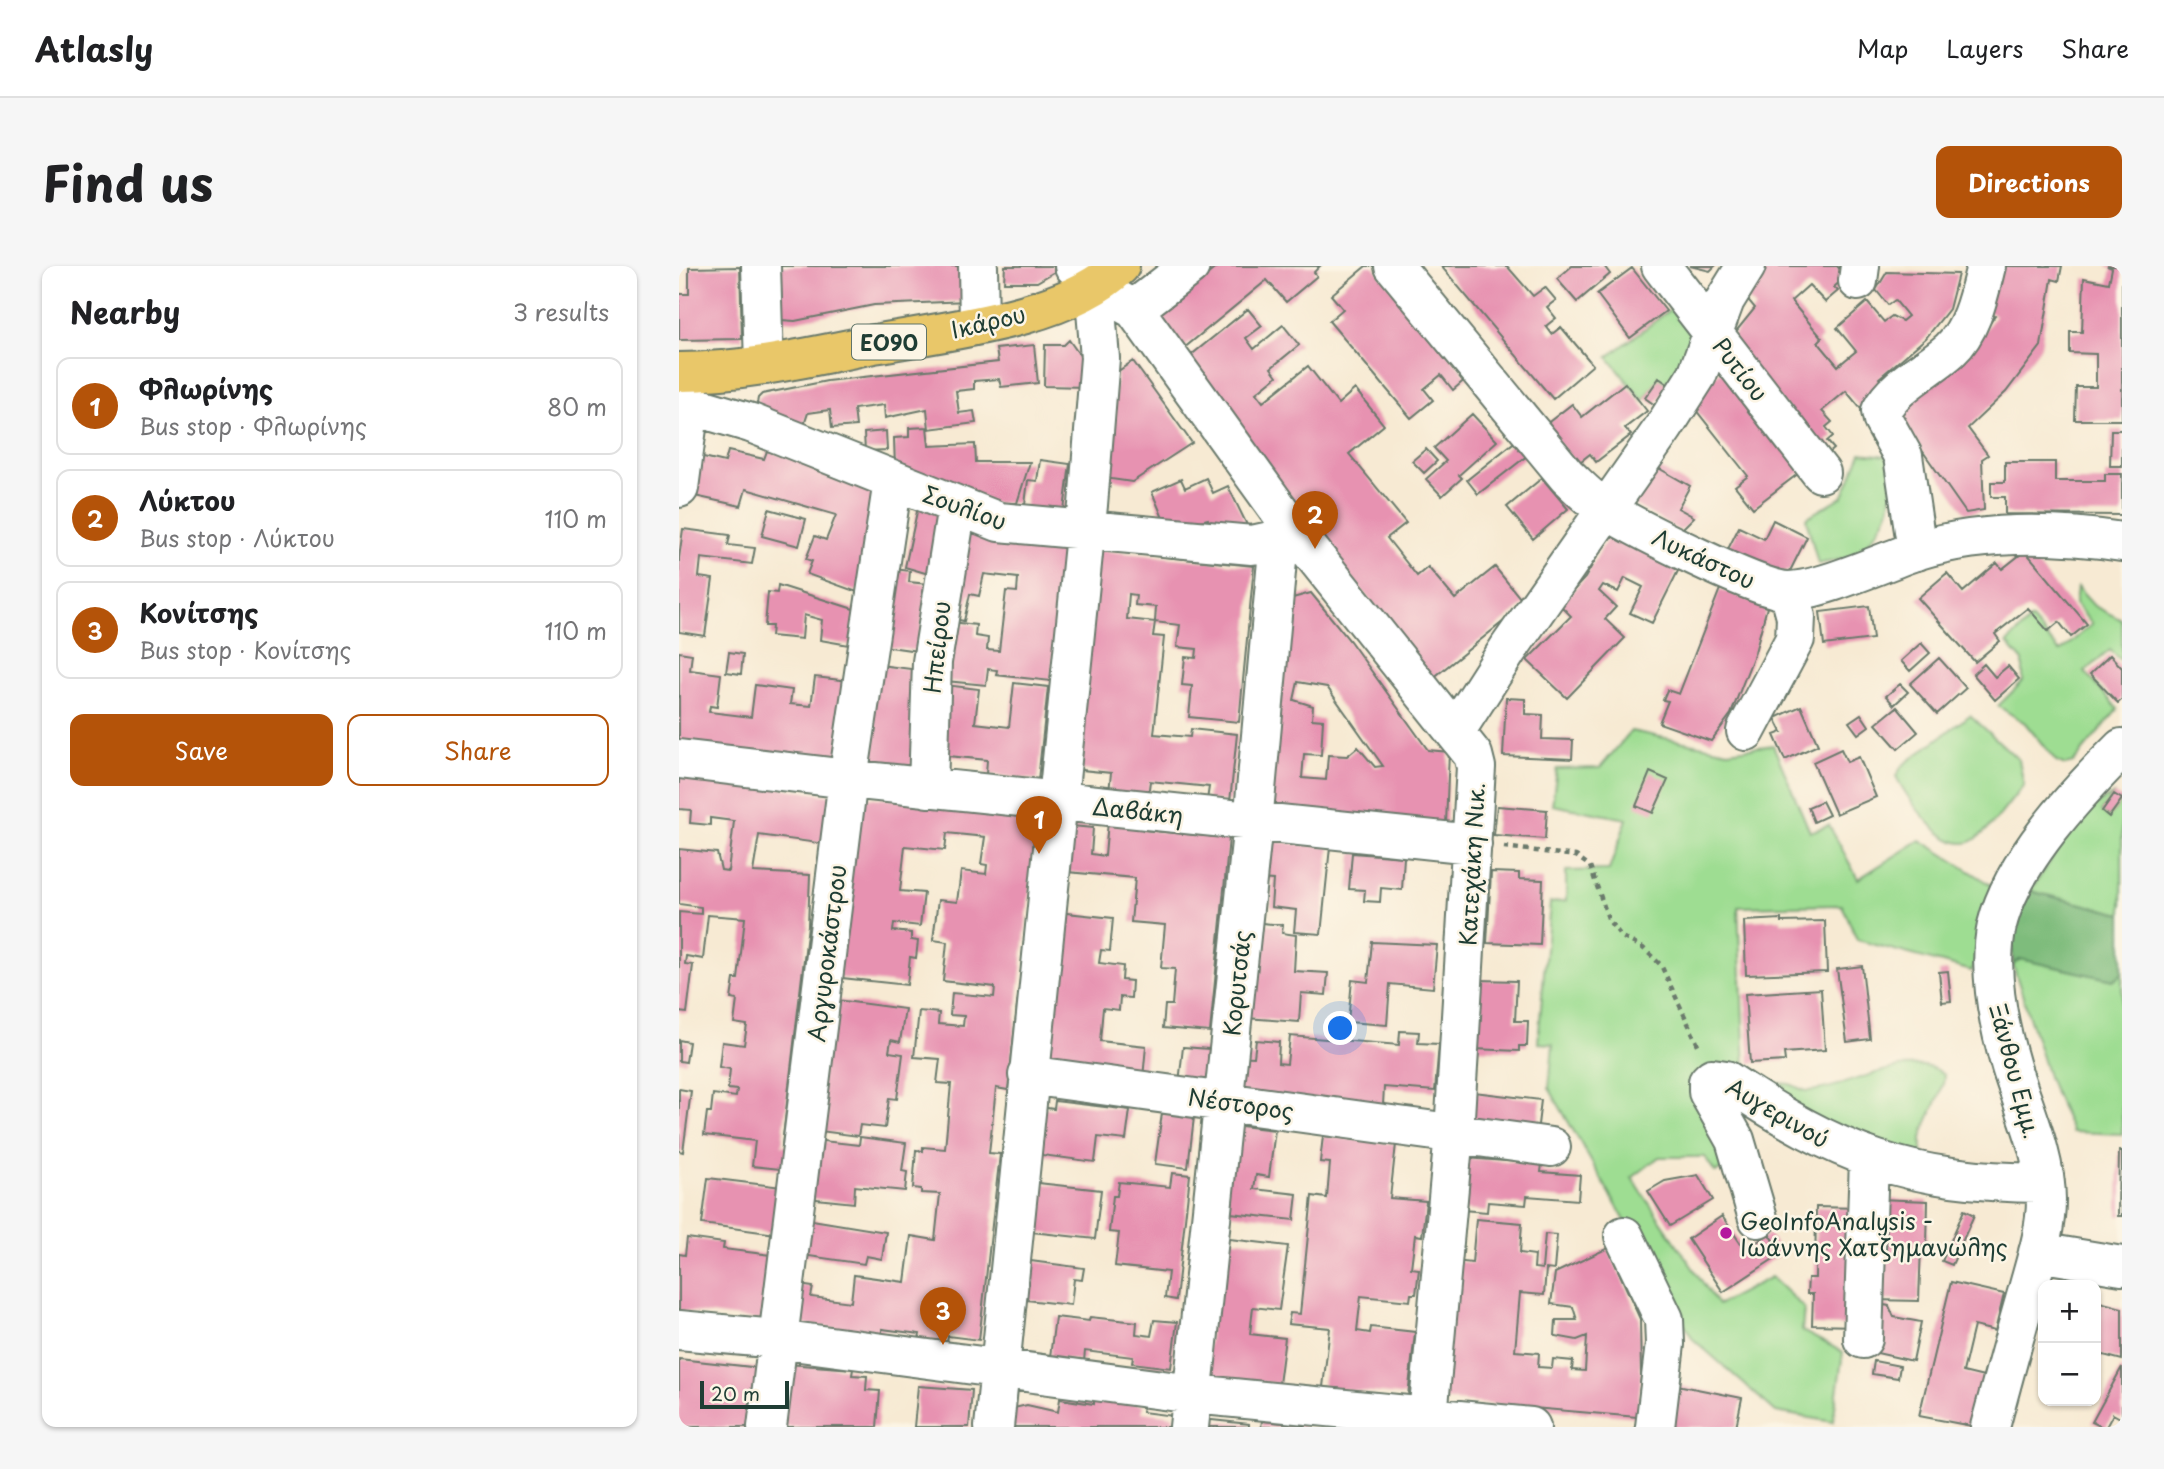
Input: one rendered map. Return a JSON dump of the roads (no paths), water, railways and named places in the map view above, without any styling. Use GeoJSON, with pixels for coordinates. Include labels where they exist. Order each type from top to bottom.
{"type":"FeatureCollection","features":[{"type":"Feature","properties":{"kind":"main road","name":"Ικάρου"},"geometry":{"type":"LineString","coordinates":[[685,383],[1024,314],[1096,273]]}},
{"type":"Feature","properties":{"kind":"street"},"geometry":{"type":"LineString","coordinates":[[761,266],[764,365]]}},
{"type":"Feature","properties":{"kind":"street"},"geometry":{"type":"LineString","coordinates":[[978,266],[979,324]]}},
{"type":"Feature","properties":{"kind":"street"},"geometry":{"type":"LineString","coordinates":[[1096,273],[1134,309],[1190,266]]}},
{"type":"Feature","properties":{"kind":"street","name":"Λυκάστου"},"geometry":{"type":"LineString","coordinates":[[1394,266],[1567,476],[1607,510],[1762,585],[1789,591],[1957,541],[2048,536],[2122,542]]}},
{"type":"Feature","properties":{"kind":"street","name":"Ρυτίου"},"geometry":{"type":"LineString","coordinates":[[1661,266],[1821,472]]}},
{"type":"Feature","properties":{"kind":"street"},"geometry":{"type":"LineString","coordinates":[[1455,732],[1509,648],[1607,510],[1697,375],[1725,300],[1746,266]]}},
{"type":"Feature","properties":{"kind":"street"},"geometry":{"type":"LineString","coordinates":[[1917,551],[1903,456],[1883,420],[1881,411],[1904,387],[1952,349],[1964,333],[1986,266]]}},
{"type":"Feature","properties":{"kind":"street"},"geometry":{"type":"LineString","coordinates":[[994,1427],[1086,530],[1100,358],[1096,273]]}},
{"type":"Feature","properties":{"kind":"street","name":"Κατεχάκη Νικ."},"geometry":{"type":"LineString","coordinates":[[1134,309],[1285,534],[1473,755],[1476,767],[1454,1133],[1428,1422]]}},
{"type":"Feature","properties":{"kind":"street"},"geometry":{"type":"LineString","coordinates":[[679,488],[685,383]]}},
{"type":"Feature","properties":{"kind":"street","name":"Σουλίου"},"geometry":{"type":"LineString","coordinates":[[685,383],[751,423],[999,522],[1252,545],[1285,534]]}},
{"type":"Feature","properties":{"kind":"street","name":"Αργυροκάστρου"},"geometry":{"type":"LineString","coordinates":[[767,1427],[848,779],[894,481]]}},
{"type":"Feature","properties":{"kind":"street","name":"Ηπείρου"},"geometry":{"type":"LineString","coordinates":[[928,788],[932,662],[957,506]]}},
{"type":"Feature","properties":{"kind":"street","name":"Κορυτσάς"},"geometry":{"type":"LineString","coordinates":[[1191,1410],[1285,534]]}},
{"type":"Feature","properties":{"kind":"street"},"geometry":{"type":"LineString","coordinates":[[1746,732],[1795,639],[1795,617],[1789,591]]}},
{"type":"Feature","properties":{"kind":"street","name":"Δαβάκη"},"geometry":{"type":"LineString","coordinates":[[679,759],[1253,823],[1472,844]]}},
{"type":"Feature","properties":{"kind":"street","name":"Ξάνθου Εμμ."},"geometry":{"type":"LineString","coordinates":[[1990,1427],[2044,1227],[2045,1183],[1997,1006],[1996,932],[2006,900],[2031,857],[2115,766]]}},
{"type":"Feature","properties":{"kind":"street","name":"Νέστορος"},"geometry":{"type":"LineString","coordinates":[[1028,1075],[1551,1147]]}},
{"type":"Feature","properties":{"kind":"street","name":"Αυγερινού"},"geometry":{"type":"LineString","coordinates":[[1758,1218],[1735,1140],[1708,1091],[1708,1082],[1714,1078],[1726,1080],[1815,1135],[1869,1159],[1957,1179],[2045,1183]]}},
{"type":"Feature","properties":{"kind":"street"},"geometry":{"type":"LineString","coordinates":[[1863,1339],[1869,1159]]}},
{"type":"Feature","properties":{"kind":"street"},"geometry":{"type":"LineString","coordinates":[[1624,1236],[1664,1319],[1665,1344],[1655,1427]]}},
{"type":"Feature","properties":{"kind":"street"},"geometry":{"type":"LineString","coordinates":[[2038,1252],[2122,1266]]}},
{"type":"Feature","properties":{"kind":"street"},"geometry":{"type":"LineString","coordinates":[[679,1330],[777,1339],[1000,1369],[1191,1410],[1531,1427]]}},
{"type":"Feature","properties":{"kind":"place","name":"Λύκτου"},"geometry":{"type":"Point","coordinates":[1315,549]}},
{"type":"Feature","properties":{"kind":"place","name":"Φλωρίνης"},"geometry":{"type":"Point","coordinates":[1039,854]}},
{"type":"Feature","properties":{"kind":"place","name":"GeoInfoAnalysis - Ιωάννης Χατζημανώλης"},"geometry":{"type":"Point","coordinates":[1726,1233]}},
{"type":"Feature","properties":{"kind":"place","name":"Κονίτσης"},"geometry":{"type":"Point","coordinates":[943,1345]}}]}
